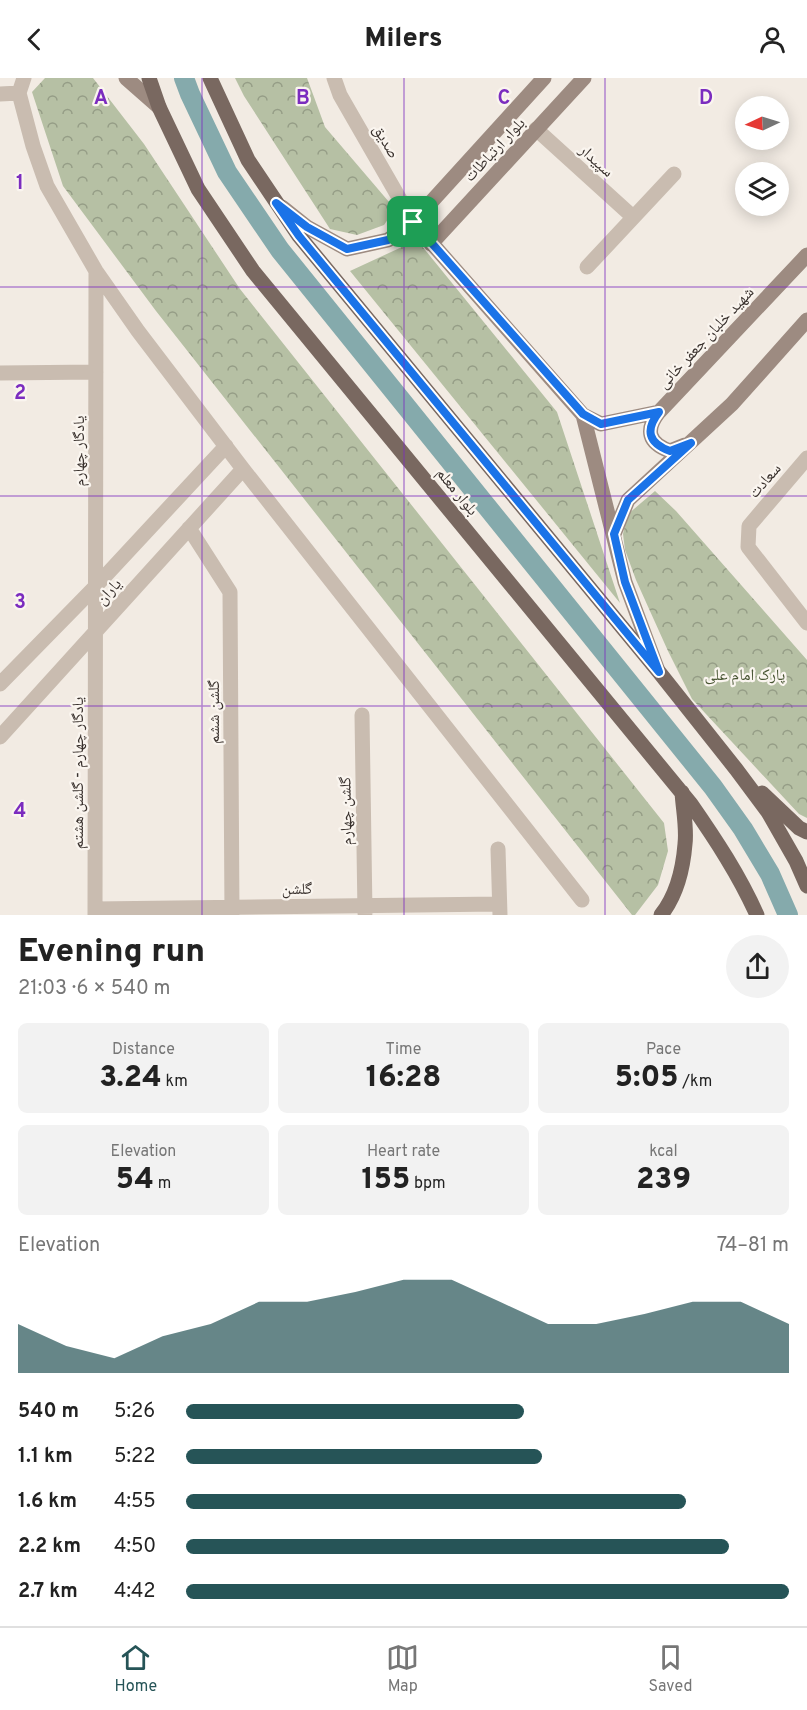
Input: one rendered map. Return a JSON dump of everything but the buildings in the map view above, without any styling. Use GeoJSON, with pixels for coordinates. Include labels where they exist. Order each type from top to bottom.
{"type":"FeatureCollection","features":[{"type":"Feature","properties":{"kind":"main road","name":"بلوار معلم"},"geometry":{"type":"LineString","coordinates":[[149,78],[159,107],[198,189],[253,271],[681,792],[720,844],[745,888],[757,915]]}},
{"type":"Feature","properties":{"kind":"main road"},"geometry":{"type":"LineString","coordinates":[[210,78],[248,160],[299,236],[659,672],[736,769],[768,812],[807,885]]}},
{"type":"Feature","properties":{"kind":"main road"},"geometry":{"type":"LineString","coordinates":[[736,769],[799,828],[807,832]]}},
{"type":"Feature","properties":{"kind":"main road"},"geometry":{"type":"LineString","coordinates":[[661,915],[668,906],[680,878],[686,843],[681,792]]}},
{"type":"Feature","properties":{"kind":"street"},"geometry":{"type":"LineString","coordinates":[[24,78],[19,93],[33,146],[47,186],[96,272],[138,332],[243,469],[582,900]]}},
{"type":"Feature","properties":{"kind":"street"},"geometry":{"type":"LineString","coordinates":[[126,78],[159,107]]}},
{"type":"Feature","properties":{"kind":"street","name":"صدیق"},"geometry":{"type":"LineString","coordinates":[[334,78],[339,94],[413,222]]}},
{"type":"Feature","properties":{"kind":"street","name":"بلوار ارتباطات"},"geometry":{"type":"LineString","coordinates":[[276,203],[307,227],[347,249],[388,240],[413,222],[544,78]]}},
{"type":"Feature","properties":{"kind":"street","name":"بلوار ارتباطات"},"geometry":{"type":"LineString","coordinates":[[431,244],[584,78]]}},
{"type":"Feature","properties":{"kind":"street"},"geometry":{"type":"LineString","coordinates":[[0,94],[19,93]]}},
{"type":"Feature","properties":{"kind":"street","name":"سپیدار"},"geometry":{"type":"LineString","coordinates":[[536,129],[633,218]]}},
{"type":"Feature","properties":{"kind":"street"},"geometry":{"type":"LineString","coordinates":[[586,267],[674,174]]}},
{"type":"Feature","properties":{"kind":"street"},"geometry":{"type":"LineString","coordinates":[[413,222],[583,414],[625,582],[659,672]]}},
{"type":"Feature","properties":{"kind":"street","name":"شهید خلبان جعفر خانی"},"geometry":{"type":"LineString","coordinates":[[583,414],[601,424],[659,412],[807,255]]}},
{"type":"Feature","properties":{"kind":"street","name":"یادگار چهارم"},"geometry":{"type":"LineString","coordinates":[[96,272],[96,632]]}},
{"type":"Feature","properties":{"kind":"street"},"geometry":{"type":"LineString","coordinates":[[614,534],[628,500],[732,404],[807,320]]}},
{"type":"Feature","properties":{"kind":"street"},"geometry":{"type":"LineString","coordinates":[[0,373],[96,372]]}},
{"type":"Feature","properties":{"kind":"street"},"geometry":{"type":"LineString","coordinates":[[659,412],[651,422],[650,435],[657,446],[670,451],[691,443]]}},
{"type":"Feature","properties":{"kind":"street","name":"یاران"},"geometry":{"type":"LineString","coordinates":[[0,684],[95,587],[226,446]]}},
{"type":"Feature","properties":{"kind":"street","name":"سعادت"},"geometry":{"type":"LineString","coordinates":[[807,458],[749,526],[748,547],[807,623]]}},
{"type":"Feature","properties":{"kind":"street","name":"یاران"},"geometry":{"type":"LineString","coordinates":[[0,737],[243,469]]}},
{"type":"Feature","properties":{"kind":"street","name":"گلشن ششم"},"geometry":{"type":"LineString","coordinates":[[189,528],[230,592],[232,911]]}},
{"type":"Feature","properties":{"kind":"street","name":"یادگار چهارم - گلشن هشتم"},"geometry":{"type":"LineString","coordinates":[[95,912],[96,632]]}},
{"type":"Feature","properties":{"kind":"street","name":"گلشن چهارم"},"geometry":{"type":"LineString","coordinates":[[362,715],[365,910]]}},
{"type":"Feature","properties":{"kind":"street"},"geometry":{"type":"LineString","coordinates":[[498,849],[499,910]]}},
{"type":"Feature","properties":{"kind":"street","name":"گلشن"},"geometry":{"type":"LineString","coordinates":[[95,912],[499,910]]}},
{"type":"Feature","properties":{"kind":"green space"},"geometry":{"type":"Polygon","coordinates":[[[45,78],[93,78],[144,144],[240,289],[664,823],[668,851],[658,885],[635,915],[632,915],[156,311],[63,186],[32,92],[45,78]]]}},
{"type":"Feature","properties":{"kind":"green space"},"geometry":{"type":"Polygon","coordinates":[[[235,78],[307,78],[325,127],[395,209],[384,225],[357,235],[330,229],[244,96],[235,78]]]}},
{"type":"Feature","properties":{"kind":"green space"},"geometry":{"type":"Polygon","coordinates":[[[417,240],[557,412],[620,603],[350,271],[417,240]]]}},
{"type":"Feature","properties":{"kind":"green space","name":"پارک امام علی"},"geometry":{"type":"Polygon","coordinates":[[[655,491],[676,511],[807,660],[807,818],[799,814],[692,699],[668,651],[636,580],[625,550],[623,534],[627,515],[655,491]]]}},
{"type":"Feature","properties":{"kind":"waterway"},"geometry":{"type":"LineString","coordinates":[[184,78],[227,172],[280,250],[713,787],[743,829],[770,874],[788,915]]}},
{"type":"Feature","properties":{"kind":"route"},"geometry":{"type":"LineString","coordinates":[[276,203],[307,227],[347,249],[388,240],[413,222],[583,414],[601,424],[659,412],[651,422],[650,435],[657,446],[670,451],[691,443],[628,500],[614,534],[625,582],[659,672],[299,236],[276,203]]}}]}
